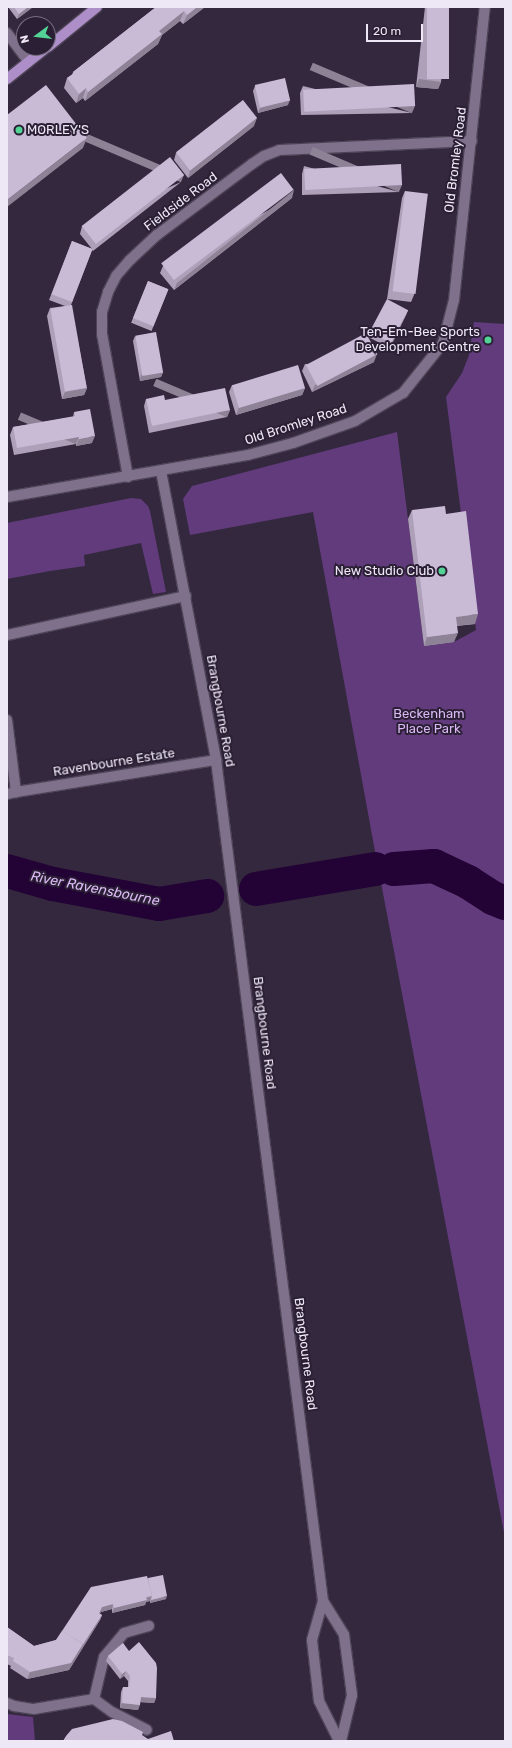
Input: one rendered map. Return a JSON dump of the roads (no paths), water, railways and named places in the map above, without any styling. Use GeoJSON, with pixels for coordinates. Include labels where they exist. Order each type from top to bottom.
{"type":"FeatureCollection","features":[{"type":"Feature","properties":{"kind":"main road"},"geometry":{"type":"LineString","coordinates":[[56,40],[97,7]]}},
{"type":"Feature","properties":{"kind":"main road"},"geometry":{"type":"LineString","coordinates":[[7,79],[36,56]]}},
{"type":"Feature","properties":{"kind":"street","name":"Old Bromley Road"},"geometry":{"type":"LineString","coordinates":[[7,497],[128,478],[248,455],[293,443],[355,421],[403,392],[443,343],[454,300],[485,7]]}},
{"type":"Feature","properties":{"kind":"street"},"geometry":{"type":"LineString","coordinates":[[7,33],[29,62]]}},
{"type":"Feature","properties":{"kind":"street","name":"Fieldside Road"},"geometry":{"type":"LineString","coordinates":[[128,478],[102,334],[102,312],[108,292],[116,276],[130,260],[157,235],[252,164],[264,156],[280,150],[472,141]]}},
{"type":"Feature","properties":{"kind":"street","name":"Brangbourne Road"},"geometry":{"type":"LineString","coordinates":[[161,471],[216,760],[236,910],[323,1601],[312,1640],[319,1701],[340,1741]]}},
{"type":"Feature","properties":{"kind":"street"},"geometry":{"type":"LineString","coordinates":[[7,635],[186,596]]}},
{"type":"Feature","properties":{"kind":"street","name":"Ravenbourne Estate"},"geometry":{"type":"LineString","coordinates":[[7,720],[12,793],[216,760]]}},
{"type":"Feature","properties":{"kind":"street","name":"Brangbourne Road"},"geometry":{"type":"LineString","coordinates":[[323,1601],[344,1635],[352,1696],[340,1741]]}},
{"type":"Feature","properties":{"kind":"street"},"geometry":{"type":"LineString","coordinates":[[94,1699],[104,1656],[124,1632],[149,1626]]}},
{"type":"Feature","properties":{"kind":"street"},"geometry":{"type":"LineString","coordinates":[[7,1703],[14,1706],[34,1709],[94,1699],[112,1712],[146,1730]]}},
{"type":"Feature","properties":{"kind":"waterway","name":"River Ravensbourne"},"geometry":{"type":"LineString","coordinates":[[394,869],[434,866],[468,882],[493,898],[505,903]]}},
{"type":"Feature","properties":{"kind":"waterway","name":"River Ravensbourne"},"geometry":{"type":"LineString","coordinates":[[256,889],[375,869]]}},
{"type":"Feature","properties":{"kind":"waterway","name":"River Ravensbourne"},"geometry":{"type":"LineString","coordinates":[[7,871],[53,884],[159,904],[207,896]]}},
{"type":"Feature","properties":{"kind":"place","name":"MORLEY'S"},"geometry":{"type":"Point","coordinates":[19,130]}},
{"type":"Feature","properties":{"kind":"place","name":"Ten-Em-Bee Sports Development Centre"},"geometry":{"type":"Point","coordinates":[488,340]}},
{"type":"Feature","properties":{"kind":"place","name":"New Studio Club"},"geometry":{"type":"Point","coordinates":[442,571]}},
{"type":"Feature","properties":{"kind":"park label","name":"Beckenham Place Park"},"geometry":{"type":"Point","coordinates":[429,722]}}]}
